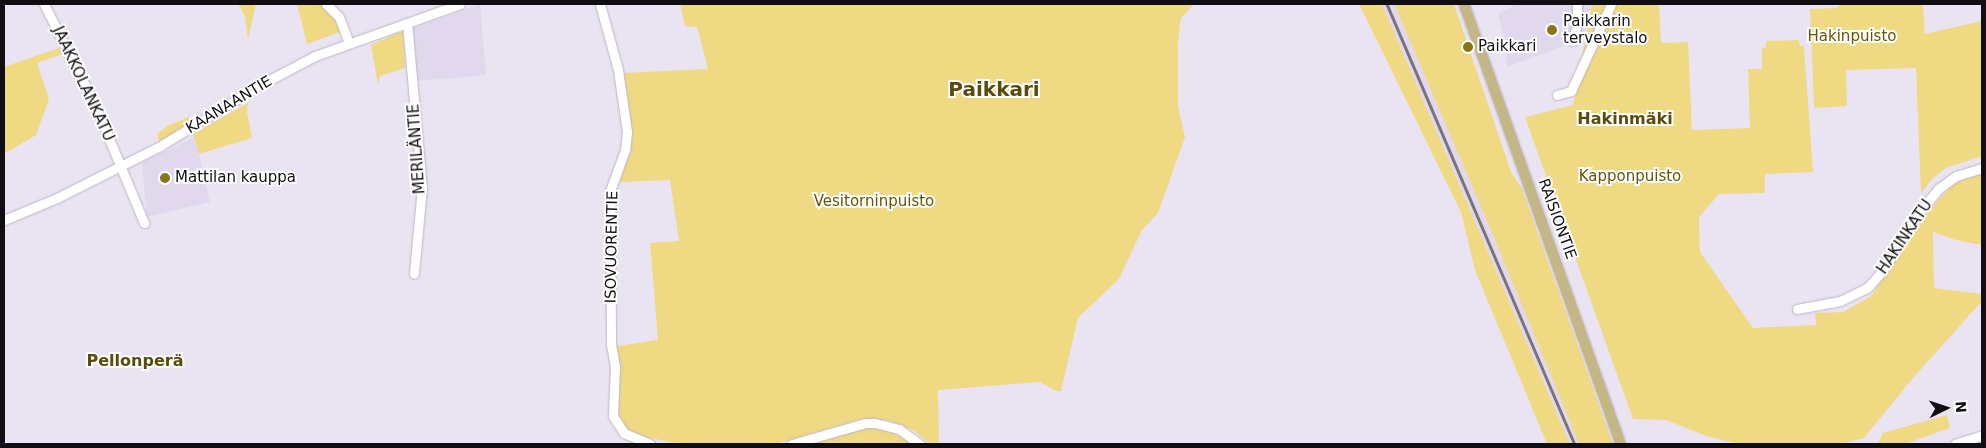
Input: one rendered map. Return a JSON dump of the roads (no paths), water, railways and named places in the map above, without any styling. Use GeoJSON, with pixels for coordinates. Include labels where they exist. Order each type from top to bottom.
{"type":"FeatureCollection","features":[{"type":"Feature","properties":{"kind":"main road","name":"RAISIONTIE"},"geometry":{"type":"LineString","coordinates":[[1464,4],[1622,444]]}},
{"type":"Feature","properties":{"kind":"street","name":"JAAKKOLANKATU"},"geometry":{"type":"LineString","coordinates":[[44,4],[95,105],[122,165],[144,223]]}},
{"type":"Feature","properties":{"kind":"street"},"geometry":{"type":"LineString","coordinates":[[326,4],[339,17],[349,44]]}},
{"type":"Feature","properties":{"kind":"street","name":"KAANAANTIE"},"geometry":{"type":"LineString","coordinates":[[4,220],[57,198],[122,165],[315,56],[460,4]]}},
{"type":"Feature","properties":{"kind":"street","name":"ISOVUORENTIE"},"geometry":{"type":"LineString","coordinates":[[600,4],[618,70],[627,132],[625,150],[610,190],[610,344],[615,367],[613,416],[624,433],[650,444]]}},
{"type":"Feature","properties":{"kind":"street"},"geometry":{"type":"LineString","coordinates":[[1573,41],[1577,22],[1577,4]]}},
{"type":"Feature","properties":{"kind":"street"},"geometry":{"type":"LineString","coordinates":[[1558,94],[1571,91],[1611,4]]}},
{"type":"Feature","properties":{"kind":"street","name":"MERILÄNTIE"},"geometry":{"type":"LineString","coordinates":[[407,24],[422,188],[414,274]]}},
{"type":"Feature","properties":{"kind":"street","name":"HAKINKATU"},"geometry":{"type":"LineString","coordinates":[[1797,309],[1840,301],[1867,288],[1883,270],[1919,212],[1938,189],[1956,176],[1982,168]]}},
{"type":"Feature","properties":{"kind":"street"},"geometry":{"type":"LineString","coordinates":[[792,444],[865,423],[875,422],[899,429],[920,444]]}},
{"type":"Feature","properties":{"kind":"street"},"geometry":{"type":"LineString","coordinates":[[1955,444],[1982,435]]}},
{"type":"Feature","properties":{"kind":"railway"},"geometry":{"type":"LineString","coordinates":[[1387,4],[1575,444]]}},
{"type":"Feature","properties":{"kind":"place","name":"Paikkarin terveystalo"},"geometry":{"type":"Point","coordinates":[1552,30]}},
{"type":"Feature","properties":{"kind":"place","name":"Paikkari"},"geometry":{"type":"Point","coordinates":[1468,47]}},
{"type":"Feature","properties":{"kind":"place","name":"Mattilan kauppa"},"geometry":{"type":"Point","coordinates":[165,178]}},
{"type":"Feature","properties":{"kind":"district","name":"Paikkari"},"geometry":{"type":"Point","coordinates":[994,89]}},
{"type":"Feature","properties":{"kind":"district","name":"Hakinmäki"},"geometry":{"type":"Point","coordinates":[1625,119]}},
{"type":"Feature","properties":{"kind":"district","name":"Pellonperä"},"geometry":{"type":"Point","coordinates":[135,361]}},
{"type":"Feature","properties":{"kind":"park label","name":"Hakinpuisto"},"geometry":{"type":"Point","coordinates":[1852,37]}},
{"type":"Feature","properties":{"kind":"park label","name":"Kapponpuisto"},"geometry":{"type":"Point","coordinates":[1630,177]}},
{"type":"Feature","properties":{"kind":"park label","name":"Vesitorninpuisto"},"geometry":{"type":"Point","coordinates":[874,202]}}]}
